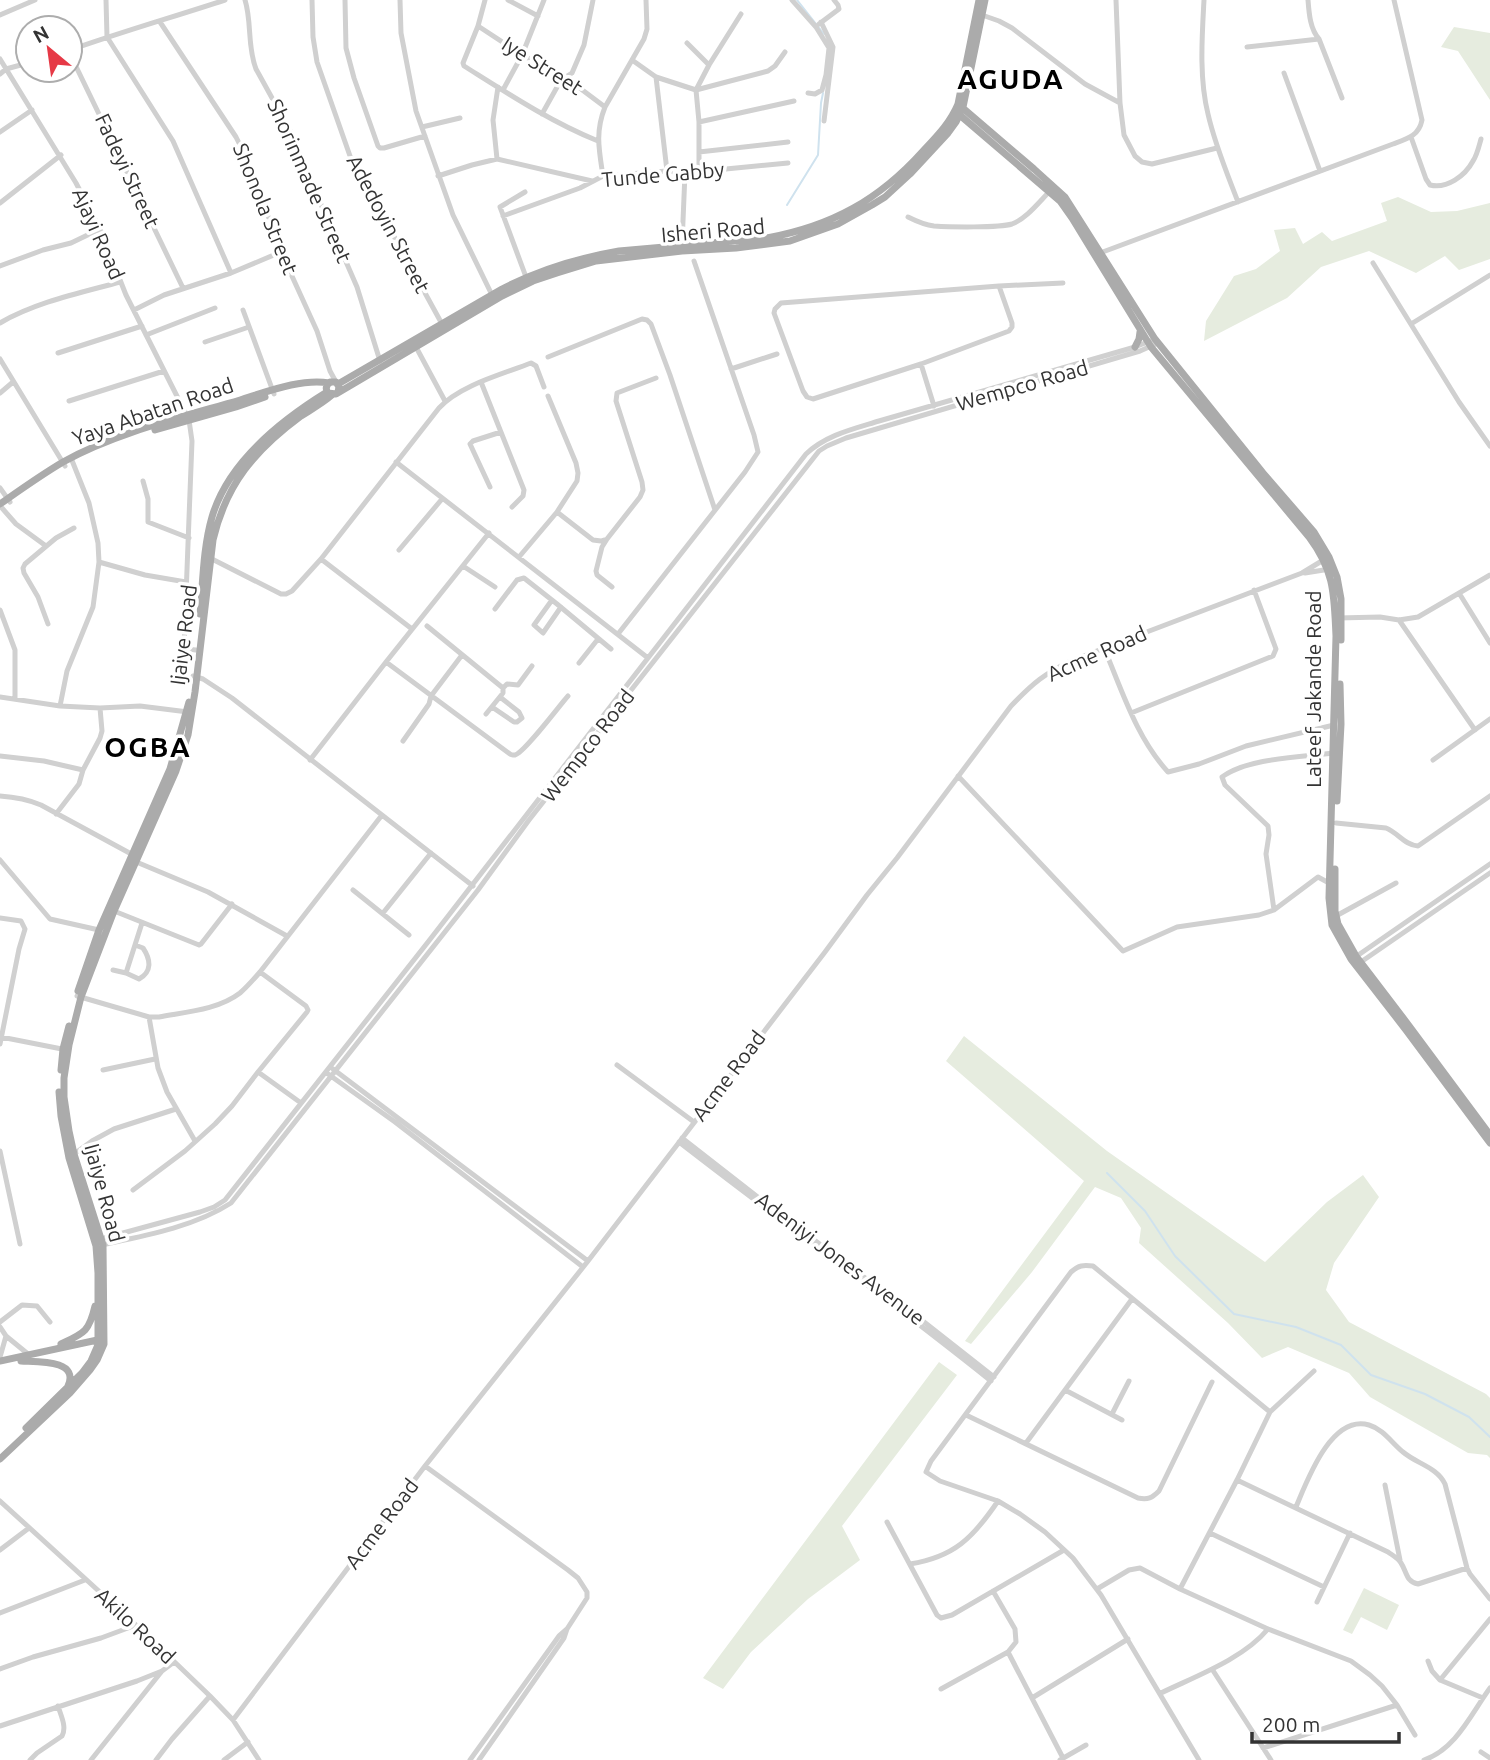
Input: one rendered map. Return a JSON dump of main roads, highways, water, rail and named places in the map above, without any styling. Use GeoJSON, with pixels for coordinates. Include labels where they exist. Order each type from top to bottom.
{"type":"FeatureCollection","features":[{"type":"Feature","properties":{"kind":"main road","name":"Isheri Road"},"geometry":{"type":"LineString","coordinates":[[208,557],[214,511],[220,496],[234,473],[279,426],[332,387],[492,295],[526,277],[565,263],[682,245],[778,236],[807,229],[845,214],[881,191],[906,170],[959,109],[979,0]]}},
{"type":"Feature","properties":{"kind":"main road","name":"Isheri Road"},"geometry":{"type":"LineString","coordinates":[[332,387],[416,348],[520,287],[595,258],[736,248],[790,241],[838,224],[872,205],[898,185],[948,132],[968,85],[985,0]]}},
{"type":"Feature","properties":{"kind":"main road"},"geometry":{"type":"LineString","coordinates":[[968,85],[973,111],[993,134]]}},
{"type":"Feature","properties":{"kind":"main road","name":"Lateef Jakande Road"},"geometry":{"type":"LineString","coordinates":[[959,109],[993,134],[1065,197],[1140,331],[1153,343]]}},
{"type":"Feature","properties":{"kind":"main road","name":"Lateef Jakande Road"},"geometry":{"type":"LineString","coordinates":[[959,109],[1060,201],[1098,254],[1153,343],[1326,558],[1337,577],[1341,599],[1338,618],[1329,883],[1332,925],[1406,1030],[1489,1137]]}},
{"type":"Feature","properties":{"kind":"main road"},"geometry":{"type":"LineString","coordinates":[[1135,347],[1140,331]]}},
{"type":"Feature","properties":{"kind":"main road","name":"Yaya Abatan Road"},"geometry":{"type":"LineString","coordinates":[[1,507],[68,462],[143,433],[188,417],[236,407],[273,392],[332,387]]}},
{"type":"Feature","properties":{"kind":"main road","name":"Ijaiye Road"},"geometry":{"type":"LineString","coordinates":[[195,676],[208,557]]}},
{"type":"Feature","properties":{"kind":"main road","name":"Ijaiye Road"},"geometry":{"type":"LineString","coordinates":[[101,1342],[99,1243],[72,1168],[62,1126],[59,1084],[79,996],[99,930],[176,771],[188,735],[208,557]]}},
{"type":"Feature","properties":{"kind":"main road","name":"Lateef Jakande Road"},"geometry":{"type":"LineString","coordinates":[[1338,618],[1340,724],[1336,916],[1356,961]]}},
{"type":"Feature","properties":{"kind":"main road","name":"Ijaiye Road"},"geometry":{"type":"LineString","coordinates":[[79,996],[135,858]]}},
{"type":"Feature","properties":{"kind":"main road","name":"Ijaiye Road"},"geometry":{"type":"LineString","coordinates":[[66,1050],[64,1097],[69,1131],[99,1243],[101,1342]]}},
{"type":"Feature","properties":{"kind":"main road"},"geometry":{"type":"LineString","coordinates":[[53,1349],[89,1328],[99,1296]]}},
{"type":"Feature","properties":{"kind":"main road"},"geometry":{"type":"LineString","coordinates":[[0,1361],[101,1342]]}},
{"type":"Feature","properties":{"kind":"main road"},"geometry":{"type":"LineString","coordinates":[[0,1459],[71,1393],[97,1360],[101,1342]]}},
{"type":"Feature","properties":{"kind":"main road"},"geometry":{"type":"LineString","coordinates":[[21,1360],[101,1342]]}},
{"type":"Feature","properties":{"kind":"main road"},"geometry":{"type":"LineString","coordinates":[[0,1453],[82,1373],[101,1342]]}},
{"type":"Feature","properties":{"kind":"main road"},"geometry":{"type":"LineString","coordinates":[[0,1361],[58,1364],[70,1374],[68,1387]]}},
{"type":"Feature","properties":{"kind":"waterway"},"geometry":{"type":"LineString","coordinates":[[797,0],[824,34]]}},
{"type":"Feature","properties":{"kind":"waterway"},"geometry":{"type":"LineString","coordinates":[[787,205],[818,155],[823,93]]}},
{"type":"Feature","properties":{"kind":"waterway"},"geometry":{"type":"LineString","coordinates":[[1107,1173],[1145,1211],[1175,1256],[1234,1314],[1296,1327],[1341,1345],[1371,1375],[1425,1394],[1469,1417],[1490,1437]]}},
{"type":"Feature","properties":{"kind":"district","name":"AGUDA"},"geometry":{"type":"Point","coordinates":[1011,79]}},
{"type":"Feature","properties":{"kind":"district","name":"OGBA"},"geometry":{"type":"Point","coordinates":[148,747]}}]}
